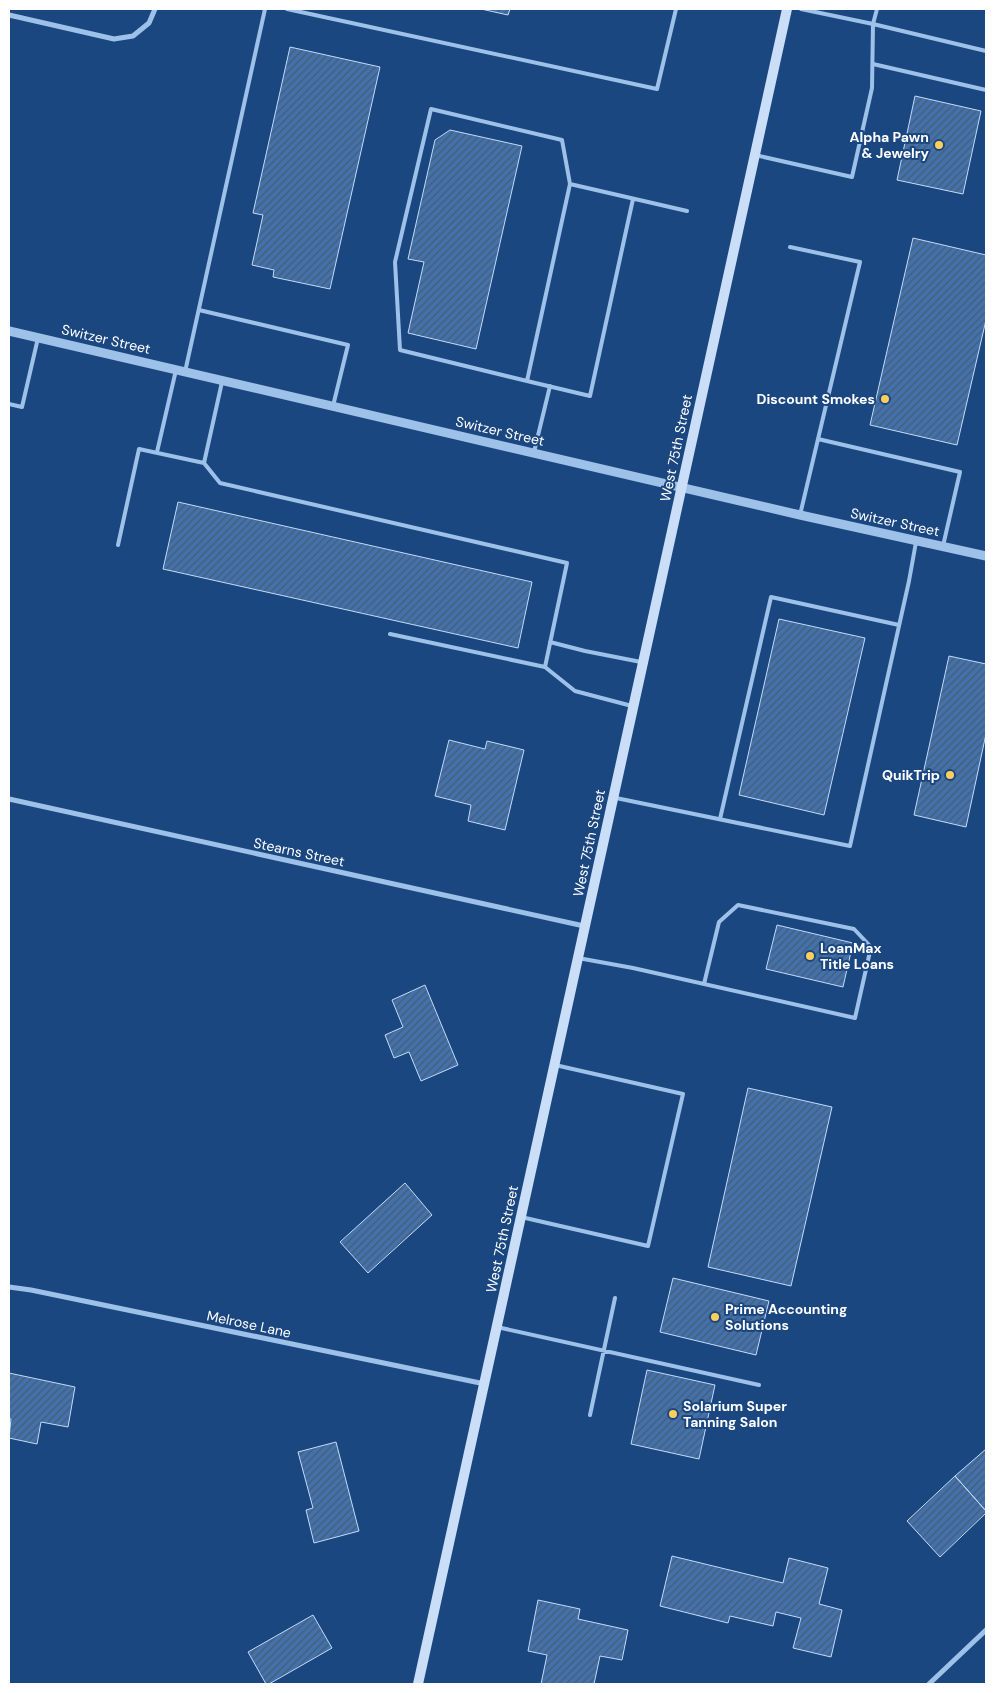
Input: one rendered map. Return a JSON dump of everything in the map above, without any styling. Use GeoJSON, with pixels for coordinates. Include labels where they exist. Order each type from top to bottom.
{"type":"FeatureCollection","features":[{"type":"Feature","properties":{"kind":"main road","name":"West 75th Street"},"geometry":{"type":"LineString","coordinates":[[418,1684],[788,9]]}},
{"type":"Feature","properties":{"kind":"street"},"geometry":{"type":"LineString","coordinates":[[9,15],[114,39],[133,36],[148,23],[155,9]]}},
{"type":"Feature","properties":{"kind":"street","name":"Switzer Street"},"geometry":{"type":"LineString","coordinates":[[9,331],[800,515],[986,556]]}},
{"type":"Feature","properties":{"kind":"street","name":"Stearns Street"},"geometry":{"type":"LineString","coordinates":[[9,799],[585,926]]}},
{"type":"Feature","properties":{"kind":"street","name":"Melrose Lane"},"geometry":{"type":"LineString","coordinates":[[9,1287],[485,1384]]}},
{"type":"Feature","properties":{"kind":"street"},"geometry":{"type":"LineString","coordinates":[[929,1684],[986,1630]]}},
{"type":"Feature","properties":{"kind":"lane"},"geometry":{"type":"LineString","coordinates":[[185,372],[265,9]]}},
{"type":"Feature","properties":{"kind":"lane"},"geometry":{"type":"LineString","coordinates":[[287,9],[657,89],[676,9]]}},
{"type":"Feature","properties":{"kind":"lane"},"geometry":{"type":"LineString","coordinates":[[801,9],[986,51]]}},
{"type":"Feature","properties":{"kind":"lane"},"geometry":{"type":"LineString","coordinates":[[755,155],[852,177],[872,88],[873,24],[877,9]]}},
{"type":"Feature","properties":{"kind":"lane"},"geometry":{"type":"LineString","coordinates":[[872,64],[986,90]]}},
{"type":"Feature","properties":{"kind":"lane"},"geometry":{"type":"LineString","coordinates":[[528,381],[570,184],[562,140],[431,109],[395,262],[400,350],[528,381],[550,386],[590,396],[633,199]]}},
{"type":"Feature","properties":{"kind":"lane"},"geometry":{"type":"LineString","coordinates":[[570,184],[687,211]]}},
{"type":"Feature","properties":{"kind":"lane"},"geometry":{"type":"LineString","coordinates":[[790,247],[860,262],[800,515]]}},
{"type":"Feature","properties":{"kind":"lane"},"geometry":{"type":"LineString","coordinates":[[199,310],[348,345],[334,406]]}},
{"type":"Feature","properties":{"kind":"lane"},"geometry":{"type":"LineString","coordinates":[[9,404],[22,407],[38,338]]}},
{"type":"Feature","properties":{"kind":"lane"},"geometry":{"type":"LineString","coordinates":[[157,452],[176,370]]}},
{"type":"Feature","properties":{"kind":"lane"},"geometry":{"type":"LineString","coordinates":[[204,463],[222,380]]}},
{"type":"Feature","properties":{"kind":"lane"},"geometry":{"type":"LineString","coordinates":[[534,453],[550,386]]}},
{"type":"Feature","properties":{"kind":"lane"},"geometry":{"type":"LineString","coordinates":[[818,439],[960,472],[943,546]]}},
{"type":"Feature","properties":{"kind":"lane"},"geometry":{"type":"LineString","coordinates":[[118,545],[139,449],[204,463],[220,484],[568,563],[545,668]]}},
{"type":"Feature","properties":{"kind":"lane"},"geometry":{"type":"LineString","coordinates":[[613,797],[850,846],[916,541]]}},
{"type":"Feature","properties":{"kind":"lane"},"geometry":{"type":"LineString","coordinates":[[720,819],[771,597],[899,625]]}},
{"type":"Feature","properties":{"kind":"lane"},"geometry":{"type":"LineString","coordinates":[[390,634],[545,668],[575,691],[634,707]]}},
{"type":"Feature","properties":{"kind":"lane"},"geometry":{"type":"LineString","coordinates":[[550,642],[643,662]]}},
{"type":"Feature","properties":{"kind":"lane"},"geometry":{"type":"LineString","coordinates":[[578,958],[633,968],[704,984],[855,1018],[871,947],[854,930],[738,905],[719,922],[704,984]]}},
{"type":"Feature","properties":{"kind":"lane"},"geometry":{"type":"LineString","coordinates":[[521,1217],[648,1246],[683,1094],[555,1065]]}},
{"type":"Feature","properties":{"kind":"lane"},"geometry":{"type":"LineString","coordinates":[[590,1415],[615,1298]]}},
{"type":"Feature","properties":{"kind":"lane"},"geometry":{"type":"LineString","coordinates":[[497,1327],[759,1385]]}},
{"type":"Feature","properties":{"kind":"building"},"geometry":{"type":"Polygon","coordinates":[[[481,9],[510,9],[508,15],[481,9]]]}},
{"type":"Feature","properties":{"kind":"building"},"geometry":{"type":"Polygon","coordinates":[[[290,47],[380,67],[330,289],[273,277],[274,270],[252,265],[263,215],[253,213],[290,47]]]}},
{"type":"Feature","properties":{"kind":"building","name":"Alpha Pawn & Jewelry"},"geometry":{"type":"Polygon","coordinates":[[[915,96],[981,111],[963,194],[897,180],[915,96]]]}},
{"type":"Feature","properties":{"kind":"building"},"geometry":{"type":"Polygon","coordinates":[[[450,130],[522,146],[476,349],[408,333],[424,262],[408,259],[435,140],[450,130]]]}},
{"type":"Feature","properties":{"kind":"building"},"geometry":{"type":"Polygon","coordinates":[[[913,238],[986,255],[986,320],[957,445],[870,425],[913,238]]]}},
{"type":"Feature","properties":{"kind":"building"},"geometry":{"type":"Polygon","coordinates":[[[178,502],[532,582],[518,648],[163,569],[178,502]]]}},
{"type":"Feature","properties":{"kind":"building"},"geometry":{"type":"Polygon","coordinates":[[[779,619],[865,638],[824,815],[739,795],[779,619]]]}},
{"type":"Feature","properties":{"kind":"building","name":"QuikTrip"},"geometry":{"type":"Polygon","coordinates":[[[949,656],[986,664],[986,734],[966,827],[914,815],[949,656]]]}},
{"type":"Feature","properties":{"kind":"building"},"geometry":{"type":"Polygon","coordinates":[[[449,740],[485,749],[487,741],[524,750],[505,830],[468,821],[471,805],[435,796],[449,740]]]}},
{"type":"Feature","properties":{"kind":"building","name":"LoanMax Title Loans"},"geometry":{"type":"Polygon","coordinates":[[[777,925],[853,943],[843,987],[766,969],[777,925]]]}},
{"type":"Feature","properties":{"kind":"building"},"geometry":{"type":"Polygon","coordinates":[[[425,985],[458,1065],[421,1081],[409,1052],[394,1058],[385,1035],[403,1027],[392,1000],[425,985]]]}},
{"type":"Feature","properties":{"kind":"building"},"geometry":{"type":"Polygon","coordinates":[[[748,1088],[832,1107],[791,1286],[708,1267],[748,1088]]]}},
{"type":"Feature","properties":{"kind":"building"},"geometry":{"type":"Polygon","coordinates":[[[405,1183],[432,1215],[368,1273],[340,1242],[405,1183]]]}},
{"type":"Feature","properties":{"kind":"building","name":"Prime Accounting Solutions"},"geometry":{"type":"Polygon","coordinates":[[[673,1278],[769,1301],[756,1355],[660,1332],[673,1278]]]}},
{"type":"Feature","properties":{"kind":"building","name":"Solarium Super Tanning Salon"},"geometry":{"type":"Polygon","coordinates":[[[647,1370],[715,1385],[699,1459],[631,1444],[647,1370]]]}},
{"type":"Feature","properties":{"kind":"building"},"geometry":{"type":"Polygon","coordinates":[[[9,1373],[75,1387],[68,1427],[41,1422],[37,1444],[9,1438],[11,1419],[9,1419],[9,1373]]]}},
{"type":"Feature","properties":{"kind":"building"},"geometry":{"type":"Polygon","coordinates":[[[336,1442],[359,1531],[314,1543],[306,1510],[313,1508],[298,1452],[336,1442]]]}},
{"type":"Feature","properties":{"kind":"building"},"geometry":{"type":"Polygon","coordinates":[[[986,1449],[986,1511],[955,1476],[986,1449]]]}},
{"type":"Feature","properties":{"kind":"building"},"geometry":{"type":"Polygon","coordinates":[[[955,1476],[986,1513],[940,1557],[907,1521],[955,1476]]]}},
{"type":"Feature","properties":{"kind":"building"},"geometry":{"type":"Polygon","coordinates":[[[672,1556],[783,1583],[789,1558],[828,1568],[819,1604],[842,1610],[831,1657],[793,1648],[801,1618],[776,1612],[773,1626],[730,1616],[728,1623],[660,1606],[672,1556]]]}},
{"type":"Feature","properties":{"kind":"building"},"geometry":{"type":"Polygon","coordinates":[[[538,1600],[580,1609],[578,1619],[628,1630],[622,1660],[600,1656],[594,1684],[541,1684],[547,1655],[528,1651],[538,1600]]]}},
{"type":"Feature","properties":{"kind":"building"},"geometry":{"type":"Polygon","coordinates":[[[313,1615],[332,1648],[266,1684],[248,1652],[313,1615]]]}},
{"type":"Feature","properties":{"kind":"place","name":"Alpha Pawn & Jewelry"},"geometry":{"type":"Point","coordinates":[939,145]}},
{"type":"Feature","properties":{"kind":"place","name":"Discount Smokes"},"geometry":{"type":"Point","coordinates":[885,399]}},
{"type":"Feature","properties":{"kind":"place","name":"QuikTrip"},"geometry":{"type":"Point","coordinates":[950,775]}},
{"type":"Feature","properties":{"kind":"place","name":"LoanMax Title Loans"},"geometry":{"type":"Point","coordinates":[810,956]}},
{"type":"Feature","properties":{"kind":"place","name":"Prime Accounting Solutions"},"geometry":{"type":"Point","coordinates":[715,1317]}},
{"type":"Feature","properties":{"kind":"place","name":"Solarium Super Tanning Salon"},"geometry":{"type":"Point","coordinates":[673,1414]}}]}
